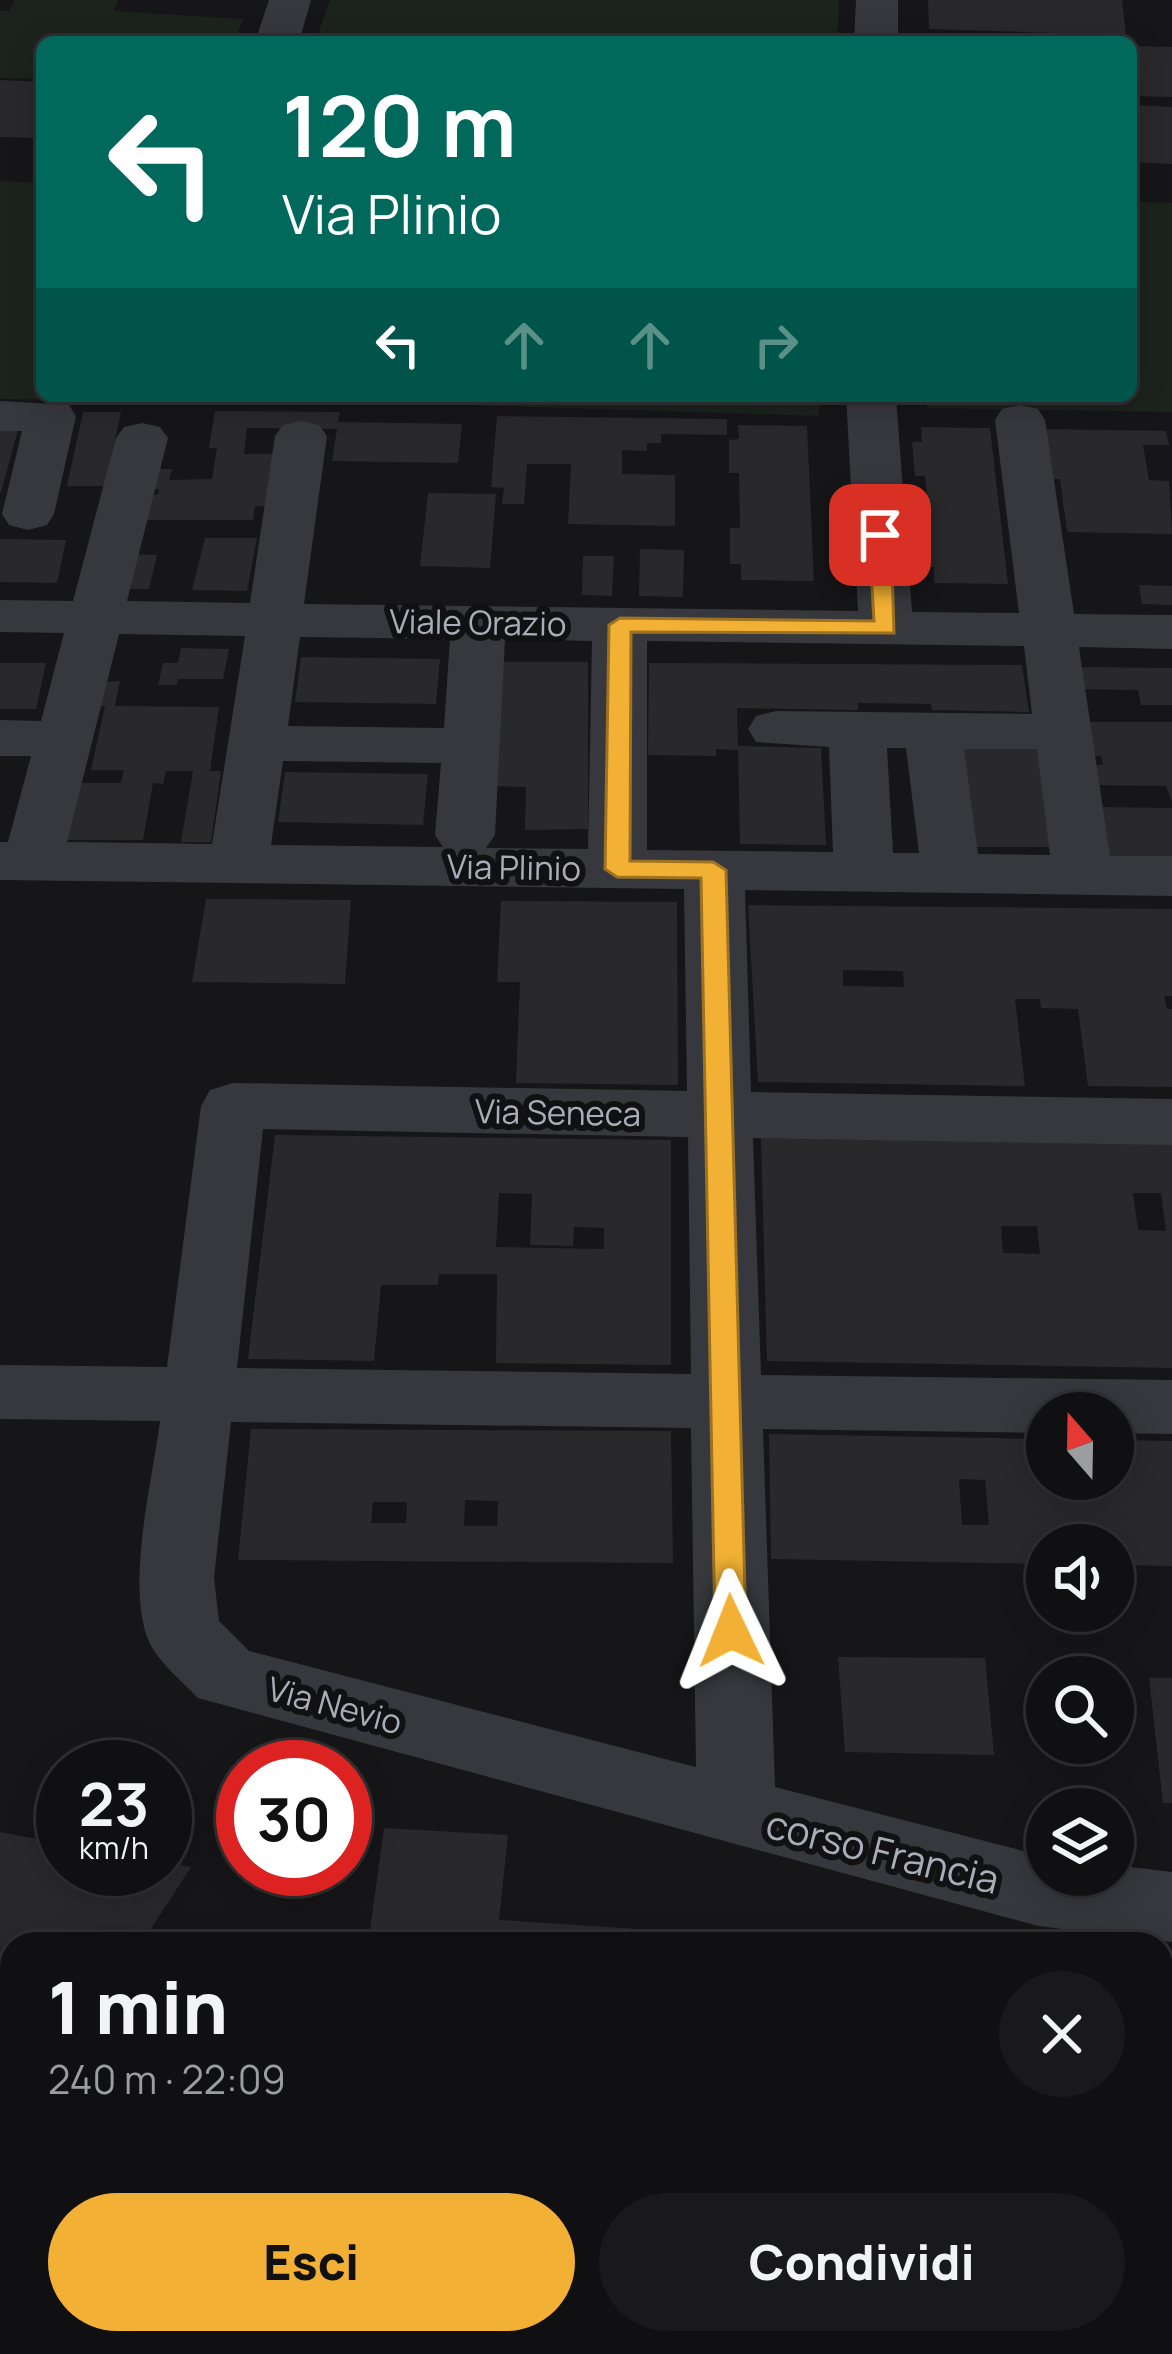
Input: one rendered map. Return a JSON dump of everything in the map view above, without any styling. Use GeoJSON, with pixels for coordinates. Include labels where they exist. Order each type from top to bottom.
{"type":"FeatureCollection","features":[{"type":"Feature","properties":{"kind":"street"},"geometry":{"type":"LineString","coordinates":[[280,36],[290,0]]}},
{"type":"Feature","properties":{"kind":"street"},"geometry":{"type":"LineString","coordinates":[[876,36],[877,0]]}},
{"type":"Feature","properties":{"kind":"street"},"geometry":{"type":"LineString","coordinates":[[871,402],[886,628]]}},
{"type":"Feature","properties":{"kind":"street"},"geometry":{"type":"LineString","coordinates":[[0,416],[52,416],[14,514],[122,517]]}},
{"type":"Feature","properties":{"kind":"street"},"geometry":{"type":"LineString","coordinates":[[1020,420],[1053,631],[1083,875]]}},
{"type":"Feature","properties":{"kind":"street"},"geometry":{"type":"LineString","coordinates":[[239,864],[301,436]]}},
{"type":"Feature","properties":{"kind":"street"},"geometry":{"type":"LineString","coordinates":[[16,861],[65,739],[142,438]]}},
{"type":"Feature","properties":{"kind":"street","name":"Viale Orazio"},"geometry":{"type":"LineString","coordinates":[[0,616],[1172,632]]}},
{"type":"Feature","properties":{"kind":"street"},"geometry":{"type":"LineString","coordinates":[[465,835],[479,622]]}},
{"type":"Feature","properties":{"kind":"street"},"geometry":{"type":"LineString","coordinates":[[617,869],[620,625]]}},
{"type":"Feature","properties":{"kind":"street"},"geometry":{"type":"LineString","coordinates":[[776,729],[1065,732]]}},
{"type":"Feature","properties":{"kind":"street"},"geometry":{"type":"LineString","coordinates":[[857,730],[864,872]]}},
{"type":"Feature","properties":{"kind":"street"},"geometry":{"type":"LineString","coordinates":[[933,730],[950,873]]}},
{"type":"Feature","properties":{"kind":"street"},"geometry":{"type":"LineString","coordinates":[[0,738],[65,739]]}},
{"type":"Feature","properties":{"kind":"street"},"geometry":{"type":"LineString","coordinates":[[255,743],[471,746]]}},
{"type":"Feature","properties":{"kind":"street","name":"Via Plinio"},"geometry":{"type":"LineString","coordinates":[[16,861],[1172,876]]}},
{"type":"Feature","properties":{"kind":"street"},"geometry":{"type":"LineString","coordinates":[[713,870],[736,1814]]}},
{"type":"Feature","properties":{"kind":"street","name":"Via Seneca"},"geometry":{"type":"LineString","coordinates":[[202,1394],[233,1106],[1172,1122]]}},
{"type":"Feature","properties":{"kind":"street"},"geometry":{"type":"LineString","coordinates":[[0,1392],[1172,1407]]}},
{"type":"Feature","properties":{"kind":"street","name":"Via Nevio"},"geometry":{"type":"LineString","coordinates":[[202,1394],[177,1578],[183,1633],[225,1676],[736,1814]]}},
{"type":"Feature","properties":{"kind":"street","name":"corso Francia"},"geometry":{"type":"LineString","coordinates":[[736,1814],[1031,1917],[1172,1907]]}},
{"type":"Feature","properties":{"kind":"shaded area"},"geometry":{"type":"Polygon","coordinates":[[[15,0],[118,0],[114,11],[243,19],[236,36],[36,36],[36,79],[0,78],[0,11],[9,11],[15,0]]]}},
{"type":"Feature","properties":{"kind":"shaded area"},"geometry":{"type":"Polygon","coordinates":[[[330,0],[839,0],[837,36],[317,36],[330,0]]]}},
{"type":"Feature","properties":{"kind":"shaded area"},"geometry":{"type":"Polygon","coordinates":[[[0,181],[36,183],[36,399],[0,399],[0,181]]]}},
{"type":"Feature","properties":{"kind":"shaded area"},"geometry":{"type":"Polygon","coordinates":[[[1137,201],[1172,203],[1172,412],[927,408],[927,402],[1137,402],[1137,201]]]}},
{"type":"Feature","properties":{"kind":"shaded area"},"geometry":{"type":"Polygon","coordinates":[[[377,402],[820,402],[819,416],[377,402]]]}},
{"type":"Feature","properties":{"kind":"building"},"geometry":{"type":"Polygon","coordinates":[[[928,0],[1122,0],[1126,35],[929,29],[928,0]]]}},
{"type":"Feature","properties":{"kind":"building"},"geometry":{"type":"Polygon","coordinates":[[[1137,46],[1172,47],[1172,97],[1137,96],[1137,46]]]}},
{"type":"Feature","properties":{"kind":"building"},"geometry":{"type":"Polygon","coordinates":[[[0,80],[36,82],[36,138],[0,137],[0,80]]]}},
{"type":"Feature","properties":{"kind":"building"},"geometry":{"type":"Polygon","coordinates":[[[1137,105],[1172,107],[1172,164],[1137,162],[1137,105]]]}},
{"type":"Feature","properties":{"kind":"building"},"geometry":{"type":"Polygon","coordinates":[[[215,411],[340,412],[338,422],[462,424],[458,463],[332,461],[337,429],[247,428],[244,454],[279,454],[271,506],[255,506],[253,520],[143,520],[148,494],[158,495],[159,489],[149,489],[153,469],[172,469],[169,480],[212,479],[217,448],[209,448],[215,411]]]}},
{"type":"Feature","properties":{"kind":"building"},"geometry":{"type":"Polygon","coordinates":[[[83,412],[121,412],[105,486],[67,486],[83,412]]]}},
{"type":"Feature","properties":{"kind":"building"},"geometry":{"type":"Polygon","coordinates":[[[497,416],[727,419],[727,435],[661,434],[661,443],[647,443],[647,451],[622,450],[622,474],[675,475],[675,526],[568,524],[571,464],[527,464],[524,504],[502,504],[504,488],[491,487],[497,416]]]}},
{"type":"Feature","properties":{"kind":"building"},"geometry":{"type":"Polygon","coordinates":[[[738,425],[807,426],[814,581],[741,580],[741,564],[730,564],[730,528],[740,528],[739,473],[729,473],[729,440],[739,439],[738,425]]]}},
{"type":"Feature","properties":{"kind":"building"},"geometry":{"type":"Polygon","coordinates":[[[0,426],[19,426],[1,492],[0,492],[0,426]]]}},
{"type":"Feature","properties":{"kind":"building"},"geometry":{"type":"Polygon","coordinates":[[[921,427],[990,428],[1008,584],[934,583],[934,567],[923,567],[920,530],[930,531],[925,476],[915,476],[912,442],[922,442],[921,427]]]}},
{"type":"Feature","properties":{"kind":"building"},"geometry":{"type":"Polygon","coordinates":[[[1043,429],[1166,431],[1169,445],[1143,445],[1149,480],[1169,481],[1172,534],[1067,532],[1060,479],[1050,479],[1043,429]]]}},
{"type":"Feature","properties":{"kind":"building"},"geometry":{"type":"Polygon","coordinates":[[[428,493],[496,494],[490,568],[420,566],[428,493]]]}},
{"type":"Feature","properties":{"kind":"building"},"geometry":{"type":"Polygon","coordinates":[[[205,538],[257,538],[247,591],[192,590],[205,538]]]}},
{"type":"Feature","properties":{"kind":"building"},"geometry":{"type":"Polygon","coordinates":[[[0,539],[66,540],[57,583],[0,582],[0,539]]]}},
{"type":"Feature","properties":{"kind":"building"},"geometry":{"type":"Polygon","coordinates":[[[640,549],[684,550],[683,597],[639,596],[640,549]]]}},
{"type":"Feature","properties":{"kind":"building"},"geometry":{"type":"Polygon","coordinates":[[[125,554],[157,555],[149,589],[118,589],[125,554]]]}},
{"type":"Feature","properties":{"kind":"building"},"geometry":{"type":"Polygon","coordinates":[[[583,556],[614,556],[612,596],[582,595],[583,556]]]}},
{"type":"Feature","properties":{"kind":"building"},"geometry":{"type":"Polygon","coordinates":[[[1139,585],[1172,586],[1172,605],[1142,604],[1139,585]]]}},
{"type":"Feature","properties":{"kind":"building"},"geometry":{"type":"Polygon","coordinates":[[[181,648],[229,649],[223,679],[178,679],[177,685],[158,685],[163,663],[178,663],[181,648]]]}},
{"type":"Feature","properties":{"kind":"building"},"geometry":{"type":"Polygon","coordinates":[[[301,657],[440,659],[436,704],[295,702],[301,657]]]}},
{"type":"Feature","properties":{"kind":"building"},"geometry":{"type":"Polygon","coordinates":[[[493,662],[588,662],[588,829],[525,830],[526,787],[489,786],[493,662]]]}},
{"type":"Feature","properties":{"kind":"building"},"geometry":{"type":"Polygon","coordinates":[[[0,663],[46,663],[36,709],[0,709],[0,663]]]}},
{"type":"Feature","properties":{"kind":"building"},"geometry":{"type":"Polygon","coordinates":[[[649,663],[1022,665],[1029,712],[858,703],[858,710],[737,708],[738,750],[716,749],[716,756],[648,755],[649,663]]]}},
{"type":"Feature","properties":{"kind":"building"},"geometry":{"type":"Polygon","coordinates":[[[1076,667],[1172,668],[1172,705],[1141,705],[1138,690],[1079,689],[1076,667]]]}},
{"type":"Feature","properties":{"kind":"building"},"geometry":{"type":"Polygon","coordinates":[[[120,681],[115,706],[219,707],[210,771],[221,771],[211,842],[181,842],[193,771],[166,771],[163,784],[153,783],[143,840],[67,840],[79,783],[121,783],[124,770],[91,770],[105,706],[95,706],[100,682],[120,681]]]}},
{"type":"Feature","properties":{"kind":"building"},"geometry":{"type":"Polygon","coordinates":[[[1083,722],[1172,722],[1172,802],[1166,786],[1093,785],[1089,765],[1103,765],[1101,756],[1088,756],[1083,722]]]}},
{"type":"Feature","properties":{"kind":"building"},"geometry":{"type":"Polygon","coordinates":[[[738,746],[821,748],[826,845],[740,844],[738,746]]]}},
{"type":"Feature","properties":{"kind":"building"},"geometry":{"type":"Polygon","coordinates":[[[947,747],[1037,748],[1052,847],[959,847],[947,747]]]}},
{"type":"Feature","properties":{"kind":"building"},"geometry":{"type":"Polygon","coordinates":[[[285,772],[428,774],[423,825],[278,822],[285,772]]]}},
{"type":"Feature","properties":{"kind":"building"},"geometry":{"type":"Polygon","coordinates":[[[1097,807],[1172,808],[1172,863],[1105,862],[1097,807]]]}},
{"type":"Feature","properties":{"kind":"building"},"geometry":{"type":"Polygon","coordinates":[[[206,899],[351,900],[345,984],[192,982],[206,899]]]}},
{"type":"Feature","properties":{"kind":"building"},"geometry":{"type":"Polygon","coordinates":[[[501,901],[677,902],[678,1085],[516,1083],[520,982],[497,982],[501,901]]]}},
{"type":"Feature","properties":{"kind":"building"},"geometry":{"type":"Polygon","coordinates":[[[748,905],[1172,909],[1172,996],[1164,996],[1167,1009],[1172,1009],[1172,1087],[1088,1086],[1078,1009],[1041,1008],[1040,999],[1015,999],[1025,1086],[758,1082],[748,905]],[[843,970],[843,986],[904,987],[903,971],[843,970]]]}},
{"type":"Feature","properties":{"kind":"building"},"geometry":{"type":"Polygon","coordinates":[[[275,1135],[671,1140],[671,1365],[496,1363],[497,1274],[439,1274],[438,1285],[381,1285],[374,1361],[248,1359],[275,1135]],[[499,1193],[496,1247],[604,1249],[604,1228],[574,1227],[573,1246],[530,1245],[532,1194],[499,1193]]]}},
{"type":"Feature","properties":{"kind":"building"},"geometry":{"type":"Polygon","coordinates":[[[761,1138],[1172,1144],[1172,1368],[767,1361],[761,1138]],[[1133,1193],[1138,1230],[1166,1231],[1161,1193],[1133,1193]],[[1001,1226],[1003,1253],[1040,1254],[1037,1226],[1001,1226]]]}},
{"type":"Feature","properties":{"kind":"building"},"geometry":{"type":"Polygon","coordinates":[[[251,1429],[671,1431],[673,1563],[238,1560],[251,1429]],[[465,1500],[464,1526],[497,1526],[498,1501],[465,1500]],[[373,1502],[371,1523],[406,1523],[407,1502],[373,1502]]]}},
{"type":"Feature","properties":{"kind":"building"},"geometry":{"type":"Polygon","coordinates":[[[769,1434],[1026,1439],[1026,1500],[1134,1500],[1134,1440],[1172,1441],[1172,1566],[1134,1565],[1134,1524],[1026,1524],[1026,1564],[771,1559],[769,1434]],[[959,1479],[962,1525],[989,1525],[985,1480],[959,1479]]]}},
{"type":"Feature","properties":{"kind":"building"},"geometry":{"type":"Polygon","coordinates":[[[838,1657],[985,1658],[994,1755],[845,1752],[838,1657]]]}},
{"type":"Feature","properties":{"kind":"building"},"geometry":{"type":"Polygon","coordinates":[[[1149,1678],[1172,1678],[1172,1803],[1163,1803],[1149,1678]]]}},
{"type":"Feature","properties":{"kind":"building"},"geometry":{"type":"Polygon","coordinates":[[[384,1828],[508,1835],[499,1920],[683,1932],[370,1932],[384,1828]]]}},
{"type":"Feature","properties":{"kind":"building"},"geometry":{"type":"Polygon","coordinates":[[[0,1832],[36,1839],[36,1896],[172,1896],[149,1932],[0,1932],[0,1832]]]}},
{"type":"Feature","properties":{"kind":"route"},"geometry":{"type":"LineString","coordinates":[[731,1631],[713,870],[617,869],[620,625],[886,628],[880,535]]}}]}
